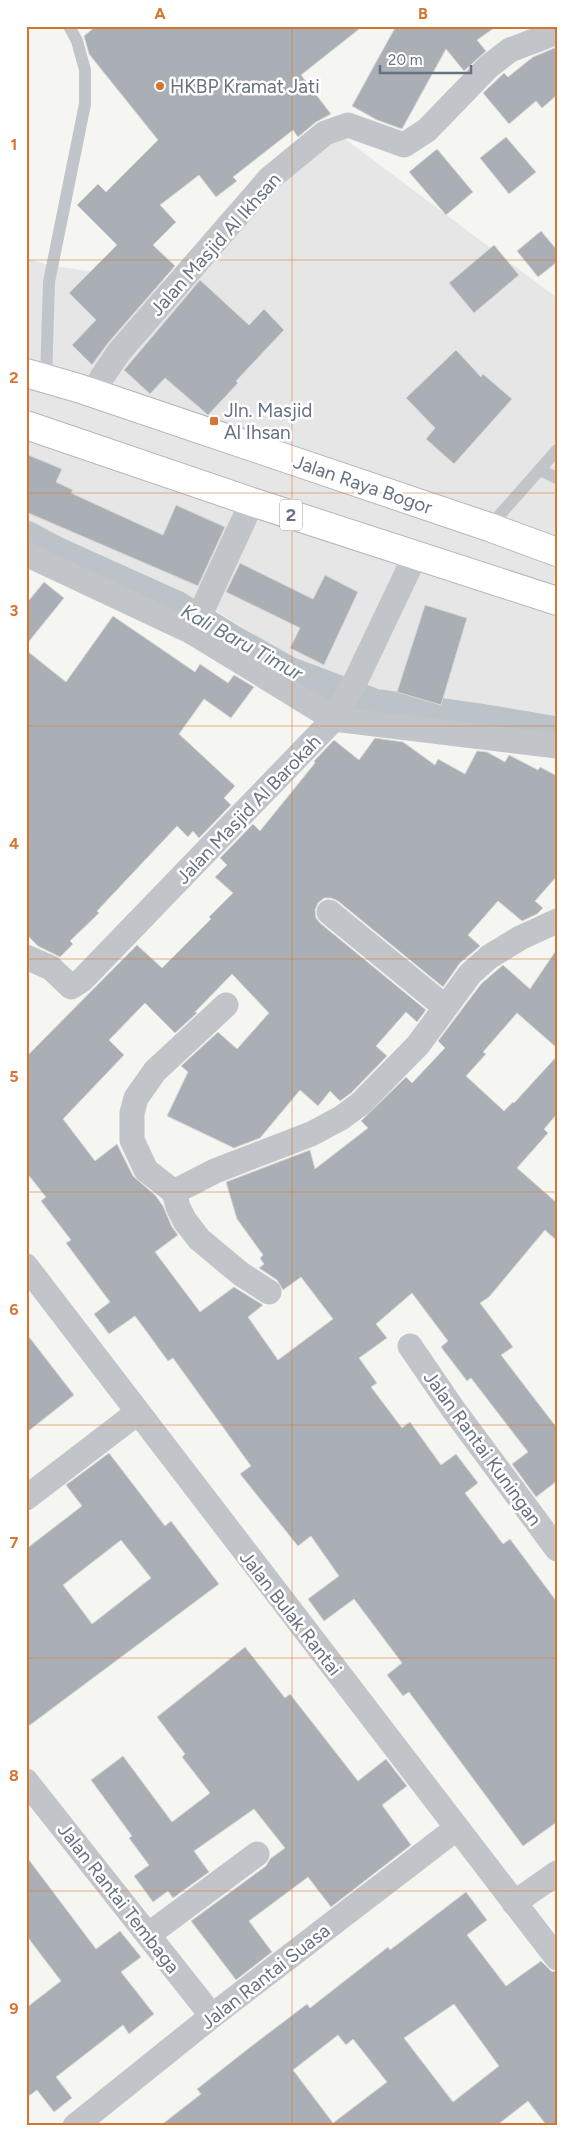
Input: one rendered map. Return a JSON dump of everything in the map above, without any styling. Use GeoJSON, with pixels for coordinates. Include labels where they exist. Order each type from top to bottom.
{"type":"FeatureCollection","features":[{"type":"Feature","properties":{"kind":"highway","name":"Jalan Raya Bogor"},"geometry":{"type":"LineString","coordinates":[[36,376],[489,527],[557,552]]}},
{"type":"Feature","properties":{"kind":"highway","name":"2"},"geometry":{"type":"LineString","coordinates":[[26,425],[252,502],[557,602]]}},
{"type":"Feature","properties":{"kind":"street","name":"Jalan Masjid Al Ikhsan"},"geometry":{"type":"LineString","coordinates":[[94,394],[102,377],[119,352],[269,178],[325,133],[348,126],[404,145],[428,130],[488,67],[510,50],[557,32]]}},
{"type":"Feature","properties":{"kind":"street"},"geometry":{"type":"LineString","coordinates":[[197,623],[252,502]]}},
{"type":"Feature","properties":{"kind":"street"},"geometry":{"type":"LineString","coordinates":[[26,554],[197,623],[338,714],[557,746]]}},
{"type":"Feature","properties":{"kind":"street","name":"Jalan Masjid Al Barokah"},"geometry":{"type":"LineString","coordinates":[[26,957],[51,968],[71,987],[82,980],[338,714],[415,556]]}},
{"type":"Feature","properties":{"kind":"street"},"geometry":{"type":"LineString","coordinates":[[329,912],[445,1007]]}},
{"type":"Feature","properties":{"kind":"street"},"geometry":{"type":"LineString","coordinates":[[174,1192],[215,1171],[312,1134],[341,1118],[360,1104],[418,1045],[470,974],[489,957],[520,938],[557,921]]}},
{"type":"Feature","properties":{"kind":"street"},"geometry":{"type":"LineString","coordinates":[[226,1006],[155,1071],[136,1098],[132,1113],[132,1140],[136,1154],[146,1170],[174,1192],[185,1221],[199,1239],[241,1274],[269,1292]]}},
{"type":"Feature","properties":{"kind":"street","name":"Jalan Bulak Rantai"},"geometry":{"type":"LineString","coordinates":[[26,1266],[557,1958]]}},
{"type":"Feature","properties":{"kind":"street","name":"Jalan Rantai Kuningan"},"geometry":{"type":"LineString","coordinates":[[410,1346],[453,1409],[557,1549]]}},
{"type":"Feature","properties":{"kind":"street"},"geometry":{"type":"LineString","coordinates":[[26,1498],[137,1413]]}},
{"type":"Feature","properties":{"kind":"street","name":"Jalan Rantai Tembaga"},"geometry":{"type":"LineString","coordinates":[[26,1781],[212,2016]]}},
{"type":"Feature","properties":{"kind":"street","name":"Jalan Rantai Suasa"},"geometry":{"type":"LineString","coordinates":[[75,2126],[212,2016],[457,1828]]}},
{"type":"Feature","properties":{"kind":"street"},"geometry":{"type":"LineString","coordinates":[[148,1935],[256,1854]]}},
{"type":"Feature","properties":{"kind":"street"},"geometry":{"type":"LineString","coordinates":[[514,1903],[557,1873]]}},
{"type":"Feature","properties":{"kind":"lane"},"geometry":{"type":"LineString","coordinates":[[36,376],[49,282],[85,104],[85,70],[77,41],[69,26]]}},
{"type":"Feature","properties":{"kind":"lane"},"geometry":{"type":"LineString","coordinates":[[489,527],[557,450]]}},
{"type":"Feature","properties":{"kind":"lane"},"geometry":{"type":"LineString","coordinates":[[540,470],[557,478]]}},
{"type":"Feature","properties":{"kind":"shaded area"},"geometry":{"type":"Polygon","coordinates":[[[340,135],[557,298],[557,736],[356,699],[205,604],[26,539],[26,258],[48,265],[168,283],[340,135]]]}},
{"type":"Feature","properties":{"kind":"building"},"geometry":{"type":"Polygon","coordinates":[[[96,26],[363,26],[301,75],[331,114],[316,122],[298,137],[293,130],[233,177],[237,181],[216,197],[199,175],[160,205],[176,222],[153,245],[175,266],[108,343],[92,365],[72,345],[96,320],[69,293],[117,245],[77,205],[98,184],[106,192],[158,140],[89,54],[84,36],[96,26]]]}},
{"type":"Feature","properties":{"kind":"building"},"geometry":{"type":"Polygon","coordinates":[[[396,26],[497,26],[477,40],[486,51],[464,71],[446,49],[402,129],[377,120],[352,106],[396,26]]]}},
{"type":"Feature","properties":{"kind":"building"},"geometry":{"type":"Polygon","coordinates":[[[557,47],[557,95],[542,108],[536,101],[509,124],[483,93],[504,73],[508,77],[533,57],[557,47]]]}},
{"type":"Feature","properties":{"kind":"building"},"geometry":{"type":"Polygon","coordinates":[[[506,137],[536,172],[509,194],[480,158],[506,137]]]}},
{"type":"Feature","properties":{"kind":"building"},"geometry":{"type":"Polygon","coordinates":[[[437,149],[473,192],[446,215],[409,172],[437,149]]]}},
{"type":"Feature","properties":{"kind":"building"},"geometry":{"type":"Polygon","coordinates":[[[541,231],[557,250],[557,262],[538,277],[517,251],[541,231]]]}},
{"type":"Feature","properties":{"kind":"building"},"geometry":{"type":"Polygon","coordinates":[[[494,245],[519,275],[474,313],[449,283],[494,245]]]}},
{"type":"Feature","properties":{"kind":"building"},"geometry":{"type":"Polygon","coordinates":[[[200,280],[249,325],[264,309],[284,330],[236,381],[238,383],[208,415],[165,378],[150,394],[124,370],[200,280]]]}},
{"type":"Feature","properties":{"kind":"building"},"geometry":{"type":"Polygon","coordinates":[[[456,350],[481,377],[483,374],[512,399],[454,464],[426,439],[435,428],[406,398],[456,350]]]}},
{"type":"Feature","properties":{"kind":"building"},"geometry":{"type":"Polygon","coordinates":[[[26,454],[62,469],[56,482],[73,490],[71,493],[163,535],[176,505],[225,527],[198,586],[26,512],[26,454]]]}},
{"type":"Feature","properties":{"kind":"building"},"geometry":{"type":"Polygon","coordinates":[[[240,563],[313,599],[325,575],[358,592],[324,665],[290,648],[300,628],[226,592],[240,563]]]}},
{"type":"Feature","properties":{"kind":"building"},"geometry":{"type":"Polygon","coordinates":[[[44,582],[64,598],[26,645],[26,604],[44,582]]]}},
{"type":"Feature","properties":{"kind":"building"},"geometry":{"type":"Polygon","coordinates":[[[425,605],[467,618],[441,705],[397,692],[425,605]]]}},
{"type":"Feature","properties":{"kind":"building"},"geometry":{"type":"Polygon","coordinates":[[[113,616],[195,672],[200,664],[228,683],[234,675],[254,687],[231,718],[204,699],[179,734],[235,786],[224,798],[231,805],[199,838],[193,831],[188,837],[177,826],[97,911],[99,913],[70,941],[73,944],[60,957],[38,946],[26,934],[26,650],[66,682],[113,616]]]}},
{"type":"Feature","properties":{"kind":"building"},"geometry":{"type":"Polygon","coordinates":[[[375,738],[403,742],[435,765],[438,759],[465,774],[477,751],[487,752],[505,762],[509,755],[538,770],[540,767],[557,776],[557,876],[535,901],[543,908],[537,914],[522,921],[498,901],[468,935],[480,946],[460,963],[443,987],[338,901],[324,898],[318,903],[315,910],[316,918],[320,923],[426,1010],[417,1022],[406,1012],[376,1046],[387,1056],[351,1093],[340,1101],[330,1091],[318,1106],[300,1090],[260,1138],[234,1148],[167,1116],[188,1072],[181,1066],[218,1032],[237,1049],[269,1013],[232,974],[195,1012],[197,1013],[175,1033],[145,1003],[109,1040],[124,1055],[63,1119],[95,1161],[117,1144],[133,1176],[155,1195],[163,1206],[172,1227],[178,1235],[155,1252],[200,1312],[234,1287],[263,1305],[248,1317],[278,1360],[333,1319],[301,1277],[283,1290],[277,1280],[259,1268],[264,1264],[260,1258],[263,1255],[237,1219],[226,1182],[310,1150],[315,1169],[368,1128],[361,1121],[406,1077],[412,1083],[445,1048],[438,1041],[481,984],[503,965],[530,989],[557,949],[557,1048],[517,1013],[483,1052],[486,1054],[466,1076],[504,1111],[514,1103],[557,1056],[557,1114],[544,1129],[548,1133],[517,1168],[557,1203],[557,1241],[545,1230],[489,1297],[480,1303],[513,1347],[501,1355],[557,1428],[557,1481],[536,1497],[512,1464],[528,1452],[471,1378],[467,1381],[441,1347],[448,1341],[412,1293],[376,1324],[387,1338],[359,1358],[377,1383],[371,1387],[402,1428],[410,1422],[441,1465],[456,1454],[478,1483],[465,1493],[503,1544],[510,1539],[557,1602],[557,1822],[523,1846],[409,1692],[403,1696],[387,1675],[402,1663],[354,1599],[324,1621],[308,1599],[339,1576],[311,1536],[298,1546],[240,1474],[251,1466],[173,1358],[168,1361],[135,1316],[109,1334],[94,1314],[110,1302],[66,1243],[71,1240],[41,1201],[46,1197],[26,1172],[26,1057],[137,945],[162,968],[211,919],[209,917],[233,893],[215,877],[227,865],[220,858],[253,824],[260,831],[315,763],[314,761],[334,740],[359,760],[375,738]]]}},
{"type":"Feature","properties":{"kind":"building"},"geometry":{"type":"Polygon","coordinates":[[[26,1333],[74,1395],[26,1433],[26,1333]]]}},
{"type":"Feature","properties":{"kind":"building"},"geometry":{"type":"Polygon","coordinates":[[[109,1453],[165,1526],[171,1521],[219,1584],[26,1728],[26,1549],[82,1506],[66,1485],[109,1453]],[[121,1540],[63,1585],[92,1624],[151,1578],[121,1540]]]}},
{"type":"Feature","properties":{"kind":"building"},"geometry":{"type":"Polygon","coordinates":[[[245,1647],[285,1698],[290,1694],[358,1781],[386,1759],[407,1786],[382,1805],[411,1845],[331,1907],[308,1877],[249,1921],[272,1952],[236,1980],[191,1921],[266,1866],[270,1859],[285,1848],[254,1809],[194,1851],[209,1872],[173,1898],[168,1891],[153,1902],[134,1876],[149,1865],[129,1838],[132,1836],[91,1780],[123,1756],[172,1822],[210,1793],[182,1757],[185,1754],[157,1717],[245,1647]]]}},
{"type":"Feature","properties":{"kind":"building"},"geometry":{"type":"Polygon","coordinates":[[[26,1856],[96,1949],[120,1931],[141,1957],[121,1972],[154,2014],[129,2034],[123,2025],[56,2077],[72,2098],[54,2112],[37,2090],[26,2098],[26,2008],[61,1981],[26,1935],[26,1856]]]}},
{"type":"Feature","properties":{"kind":"building"},"geometry":{"type":"Polygon","coordinates":[[[466,1892],[487,1920],[467,1935],[506,1986],[541,1961],[551,1971],[557,1972],[557,2126],[547,2126],[528,2101],[496,2126],[160,2126],[201,2094],[197,2089],[253,2045],[307,2004],[310,2008],[388,1947],[390,1950],[466,1892]],[[454,2004],[404,2038],[453,2102],[499,2066],[454,2004]],[[338,2035],[293,2070],[333,2123],[387,2082],[353,2039],[346,2045],[338,2035]]]}},
{"type":"Feature","properties":{"kind":"waterway","name":"Kali Baru Timur"},"geometry":{"type":"LineString","coordinates":[[26,536],[56,552],[178,607],[289,672],[374,704],[557,732]]}},
{"type":"Feature","properties":{"kind":"place","name":"HKBP Kramat Jati"},"geometry":{"type":"Point","coordinates":[160,86]}},
{"type":"Feature","properties":{"kind":"place","name":"Jln. Masjid Al Ihsan"},"geometry":{"type":"Point","coordinates":[214,421]}}]}
